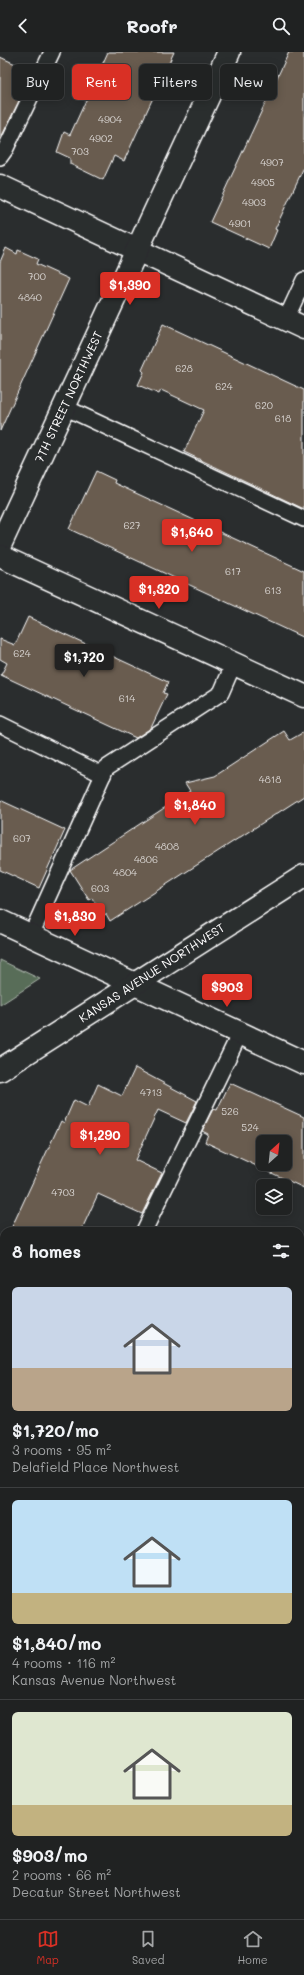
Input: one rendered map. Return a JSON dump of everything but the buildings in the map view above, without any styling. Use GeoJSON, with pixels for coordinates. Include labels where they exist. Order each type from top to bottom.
{"type":"FeatureCollection","features":[{"type":"Feature","properties":{"kind":"street","name":"7TH STREET NORTHWEST"},"geometry":{"type":"LineString","coordinates":[[0,545],[229,52]]}},
{"type":"Feature","properties":{"kind":"street"},"geometry":{"type":"LineString","coordinates":[[0,186],[295,324]]}},
{"type":"Feature","properties":{"kind":"street"},"geometry":{"type":"LineString","coordinates":[[0,556],[304,696]]}},
{"type":"Feature","properties":{"kind":"street","name":"KANSAS AVENUE NORTHWEST"},"geometry":{"type":"LineString","coordinates":[[0,1070],[304,876]]}},
{"type":"Feature","properties":{"kind":"street"},"geometry":{"type":"LineString","coordinates":[[0,921],[304,1064]]}},
{"type":"Feature","properties":{"kind":"lane"},"geometry":{"type":"LineString","coordinates":[[0,157],[5,150],[52,52]]}},
{"type":"Feature","properties":{"kind":"lane"},"geometry":{"type":"LineString","coordinates":[[295,324],[304,280]]}},
{"type":"Feature","properties":{"kind":"lane"},"geometry":{"type":"LineString","coordinates":[[64,407],[304,519]]}},
{"type":"Feature","properties":{"kind":"lane"},"geometry":{"type":"LineString","coordinates":[[31,935],[106,768],[221,693],[234,663]]}},
{"type":"Feature","properties":{"kind":"lane"},"geometry":{"type":"LineString","coordinates":[[0,724],[102,775]]}},
{"type":"Feature","properties":{"kind":"lane"},"geometry":{"type":"LineString","coordinates":[[146,1227],[240,1033]]}},
{"type":"Feature","properties":{"kind":"green space"},"geometry":{"type":"Polygon","coordinates":[[[0,960],[40,979],[0,1005],[0,960]]]}}]}
